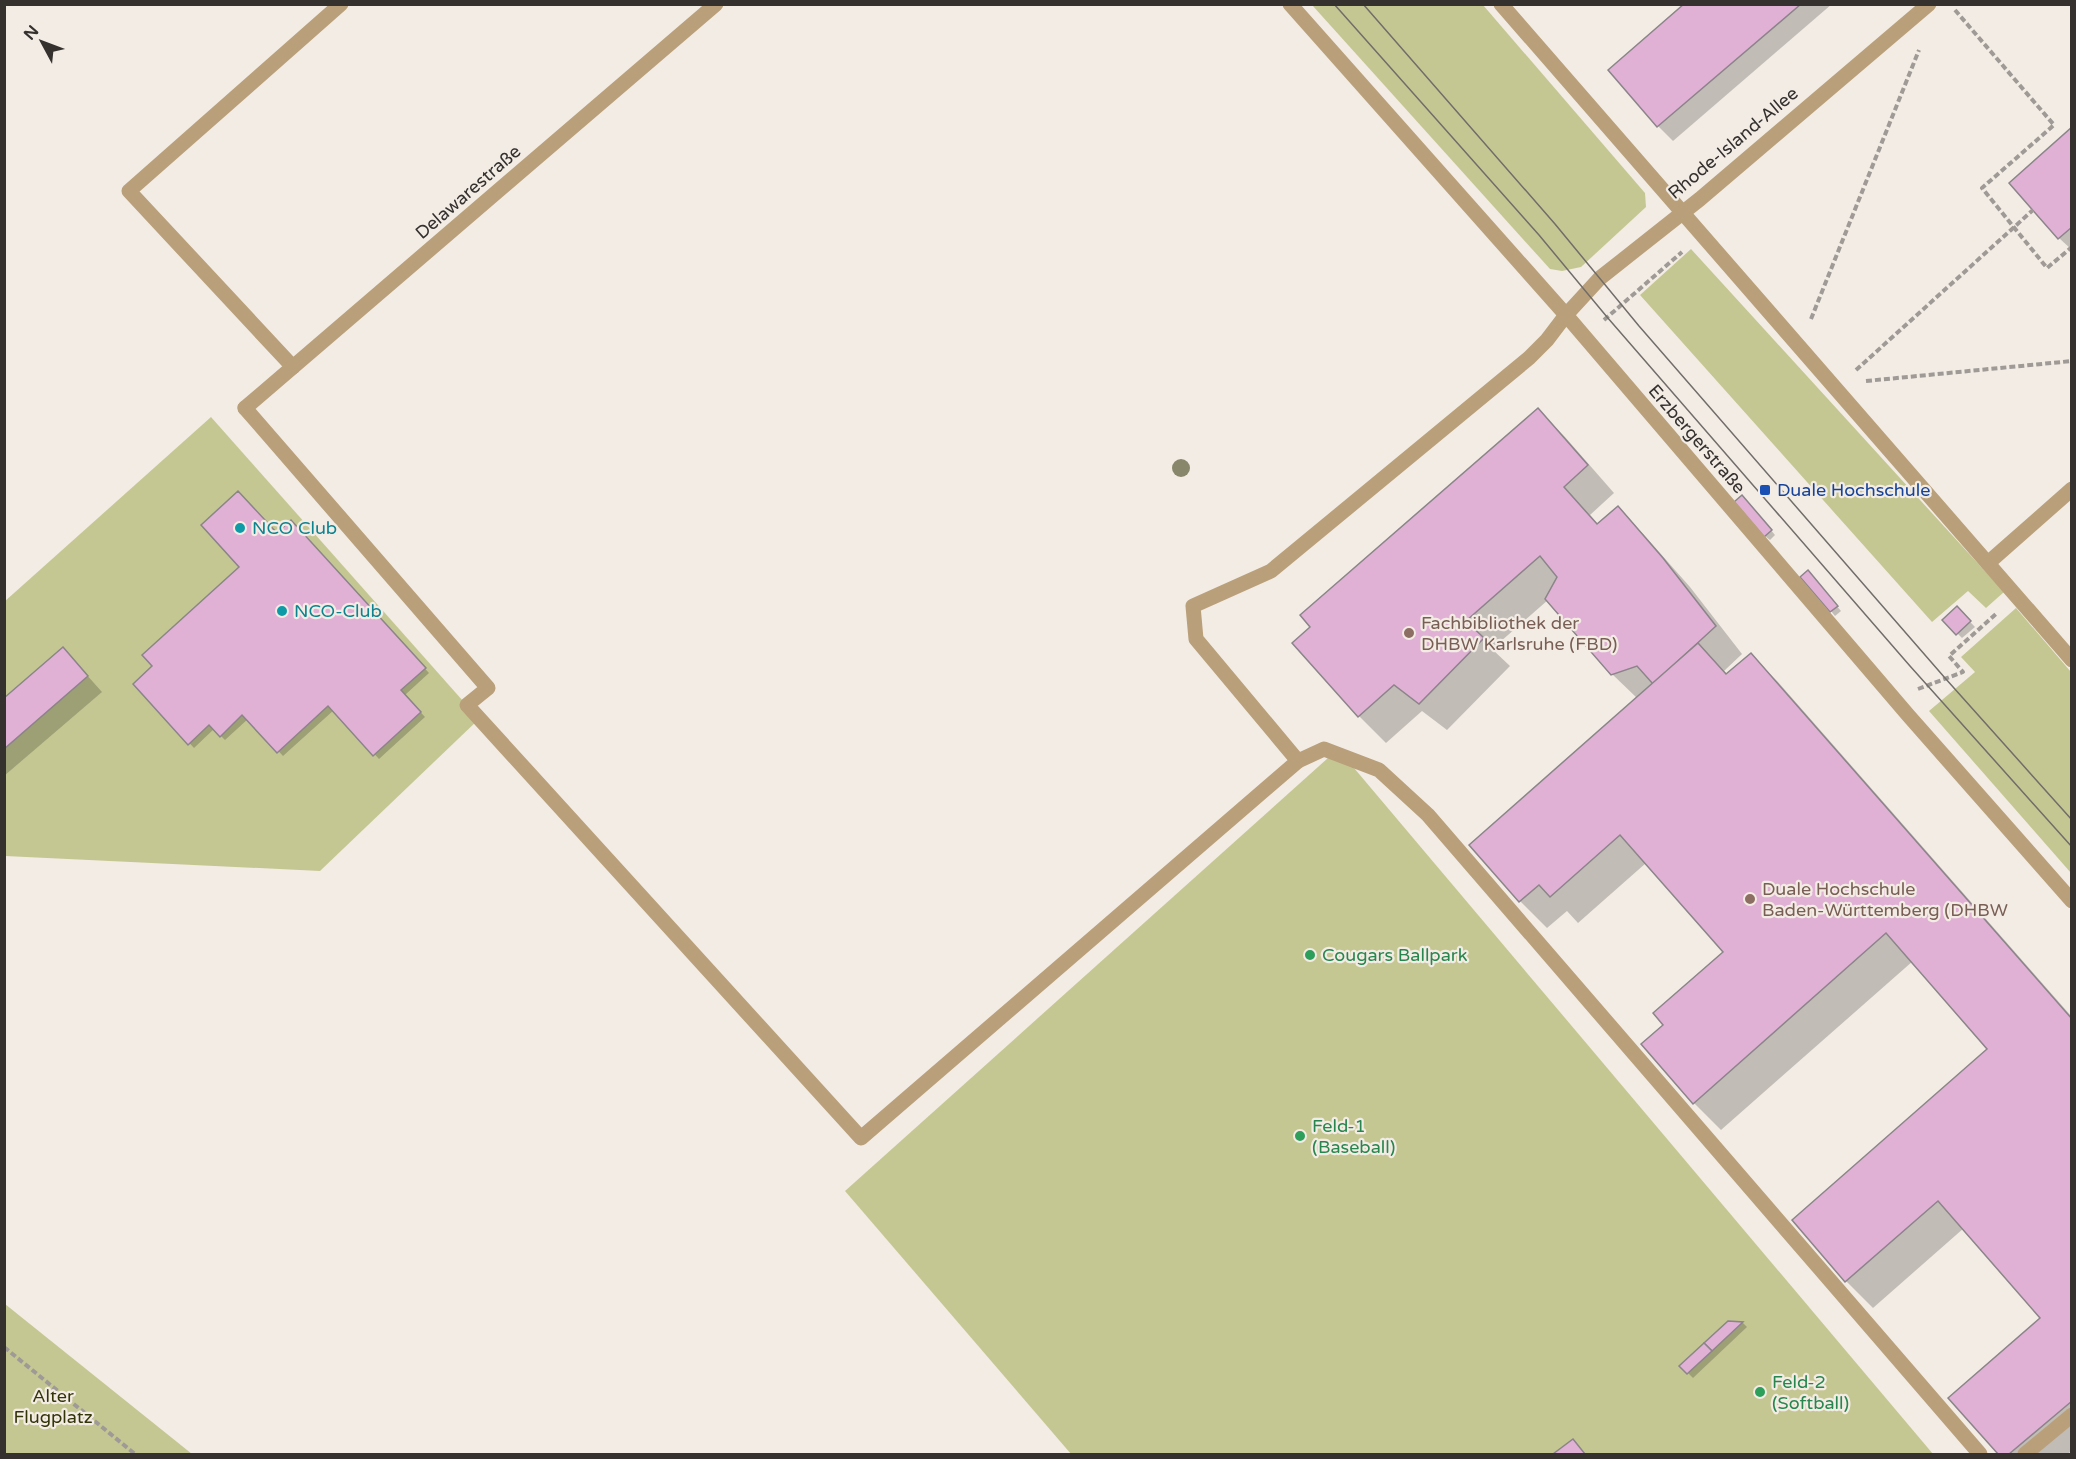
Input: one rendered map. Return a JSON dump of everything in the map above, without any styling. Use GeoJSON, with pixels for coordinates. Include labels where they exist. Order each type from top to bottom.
{"type":"FeatureCollection","features":[{"type":"Feature","properties":{"kind":"street"},"geometry":{"type":"LineString","coordinates":[[293,368],[129,191],[341,4]]}},
{"type":"Feature","properties":{"kind":"street","name":"Delawarestraße"},"geometry":{"type":"LineString","coordinates":[[716,4],[245,408],[488,688],[467,705],[861,1138],[1298,761]]}},
{"type":"Feature","properties":{"kind":"street","name":"Erzbergerstraße"},"geometry":{"type":"LineString","coordinates":[[1290,4],[1566,315],[1908,715],[2072,901]]}},
{"type":"Feature","properties":{"kind":"street"},"geometry":{"type":"LineString","coordinates":[[1501,4],[2072,660]]}},
{"type":"Feature","properties":{"kind":"street","name":"Rhode-Island-Allee"},"geometry":{"type":"LineString","coordinates":[[1298,761],[1196,639],[1193,606],[1271,571],[1529,358],[1600,278],[1700,199],[1929,4]]}},
{"type":"Feature","properties":{"kind":"street"},"geometry":{"type":"LineString","coordinates":[[1988,563],[2072,489]]}},
{"type":"Feature","properties":{"kind":"street"},"geometry":{"type":"LineString","coordinates":[[1298,761],[1324,748],[1379,770],[1428,815],[1980,1455]]}},
{"type":"Feature","properties":{"kind":"street"},"geometry":{"type":"LineString","coordinates":[[2025,1455],[2072,1415]]}},
{"type":"Feature","properties":{"kind":"path"},"geometry":{"type":"LineString","coordinates":[[1950,4],[2054,125],[1982,188],[2047,268],[2072,247]]}},
{"type":"Feature","properties":{"kind":"path"},"geometry":{"type":"LineString","coordinates":[[1811,319],[1920,48]]}},
{"type":"Feature","properties":{"kind":"path"},"geometry":{"type":"LineString","coordinates":[[1856,370],[2033,210]]}},
{"type":"Feature","properties":{"kind":"path"},"geometry":{"type":"LineString","coordinates":[[1585,339],[1701,235]]}},
{"type":"Feature","properties":{"kind":"path"},"geometry":{"type":"LineString","coordinates":[[1866,381],[2072,361]]}},
{"type":"Feature","properties":{"kind":"path"},"geometry":{"type":"LineString","coordinates":[[1908,715],[1923,703],[1913,692],[1963,672],[1949,656],[2017,596]]}},
{"type":"Feature","properties":{"kind":"path"},"geometry":{"type":"LineString","coordinates":[[4,1347],[135,1455]]}},
{"type":"Feature","properties":{"kind":"green space"},"geometry":{"type":"Polygon","coordinates":[[[1312,5],[1483,5],[1645,193],[1646,207],[1581,267],[1562,271],[1550,269],[1312,5]]]}},
{"type":"Feature","properties":{"kind":"green space"},"geometry":{"type":"Polygon","coordinates":[[[1691,249],[2004,592],[1986,608],[1968,591],[1932,622],[1640,295],[1691,249]]]}},
{"type":"Feature","properties":{"kind":"green space"},"geometry":{"type":"Polygon","coordinates":[[[211,417],[479,719],[320,871],[5,856],[4,602],[211,417]]]}},
{"type":"Feature","properties":{"kind":"green space"},"geometry":{"type":"Polygon","coordinates":[[[2016,608],[2071,672],[2071,873],[1929,711],[1975,672],[1961,657],[2016,608]]]}},
{"type":"Feature","properties":{"kind":"green space","name":"Cougars Ballpark"},"geometry":{"type":"Polygon","coordinates":[[[1338,749],[1933,1454],[1071,1454],[845,1191],[1338,749]]]}},
{"type":"Feature","properties":{"kind":"green space","name":"Alter Flugplatz"},"geometry":{"type":"Polygon","coordinates":[[[5,1304],[192,1454],[5,1454],[5,1304]]]}},
{"type":"Feature","properties":{"kind":"building"},"geometry":{"type":"Polygon","coordinates":[[[1684,4],[1801,4],[1657,127],[1608,70],[1684,4]]]}},
{"type":"Feature","properties":{"kind":"building"},"geometry":{"type":"Polygon","coordinates":[[[2072,127],[2072,227],[2058,239],[2009,183],[2072,127]]]}},
{"type":"Feature","properties":{"kind":"building"},"geometry":{"type":"Polygon","coordinates":[[[1538,408],[1588,465],[1564,487],[1597,524],[1618,506],[1663,558],[1716,626],[1653,684],[1637,666],[1611,675],[1545,599],[1557,577],[1540,556],[1466,621],[1484,638],[1419,704],[1394,685],[1358,717],[1292,643],[1310,627],[1300,615],[1538,408]]]}},
{"type":"Feature","properties":{"kind":"building","name":"NCO-Club"},"geometry":{"type":"Polygon","coordinates":[[[238,491],[277,533],[291,520],[426,668],[401,690],[421,712],[373,756],[328,706],[277,753],[242,715],[220,737],[209,725],[188,745],[133,684],[152,666],[142,655],[239,567],[201,525],[238,491]]]}},
{"type":"Feature","properties":{"kind":"building"},"geometry":{"type":"Polygon","coordinates":[[[1742,495],[1772,530],[1764,537],[1734,502],[1742,495]]]}},
{"type":"Feature","properties":{"kind":"building"},"geometry":{"type":"Polygon","coordinates":[[[1808,570],[1838,606],[1830,612],[1800,577],[1808,570]]]}},
{"type":"Feature","properties":{"kind":"building"},"geometry":{"type":"Polygon","coordinates":[[[1957,606],[1971,621],[1956,635],[1942,620],[1957,606]]]}},
{"type":"Feature","properties":{"kind":"building"},"geometry":{"type":"Polygon","coordinates":[[[1698,643],[1726,674],[1751,653],[2072,1019],[2072,1401],[2009,1454],[1998,1454],[1948,1398],[2040,1318],[1938,1201],[1845,1282],[1792,1220],[1987,1049],[1886,933],[1693,1104],[1641,1044],[1663,1025],[1653,1013],[1723,952],[1620,835],[1550,897],[1539,885],[1519,902],[1469,845],[1698,643]]]}},
{"type":"Feature","properties":{"kind":"building"},"geometry":{"type":"Polygon","coordinates":[[[63,647],[88,676],[4,749],[4,698],[63,647]]]}},
{"type":"Feature","properties":{"kind":"building"},"geometry":{"type":"Polygon","coordinates":[[[1728,1321],[1743,1322],[1712,1351],[1704,1343],[1728,1321]]]}},
{"type":"Feature","properties":{"kind":"building"},"geometry":{"type":"Polygon","coordinates":[[[1704,1343],[1712,1351],[1687,1374],[1679,1366],[1704,1343]]]}},
{"type":"Feature","properties":{"kind":"building"},"geometry":{"type":"Polygon","coordinates":[[[1573,1439],[1585,1454],[1553,1454],[1573,1439]]]}},
{"type":"Feature","properties":{"kind":"tram line"},"geometry":{"type":"LineString","coordinates":[[1334,4],[1539,235],[1607,317],[1910,666],[2072,847]]}},
{"type":"Feature","properties":{"kind":"tram line"},"geometry":{"type":"LineString","coordinates":[[1363,4],[1555,224],[1639,326],[1945,678],[2072,820]]}},
{"type":"Feature","properties":{"kind":"place","name":"Duale Hochschule"},"geometry":{"type":"Point","coordinates":[1765,490]}},
{"type":"Feature","properties":{"kind":"place","name":"NCO Club"},"geometry":{"type":"Point","coordinates":[240,528]}},
{"type":"Feature","properties":{"kind":"place","name":"NCO-Club"},"geometry":{"type":"Point","coordinates":[282,611]}},
{"type":"Feature","properties":{"kind":"place","name":"Fachbibliothek der DHBW Karlsruhe (FBD)"},"geometry":{"type":"Point","coordinates":[1409,633]}},
{"type":"Feature","properties":{"kind":"place","name":"Duale Hochschule Baden-Württemberg (DHBW"},"geometry":{"type":"Point","coordinates":[1750,899]}},
{"type":"Feature","properties":{"kind":"place","name":"Cougars Ballpark"},"geometry":{"type":"Point","coordinates":[1310,955]}},
{"type":"Feature","properties":{"kind":"place","name":"Feld-1 (Baseball)"},"geometry":{"type":"Point","coordinates":[1300,1136]}},
{"type":"Feature","properties":{"kind":"place","name":"Feld-2 (Softball)"},"geometry":{"type":"Point","coordinates":[1760,1392]}}]}
